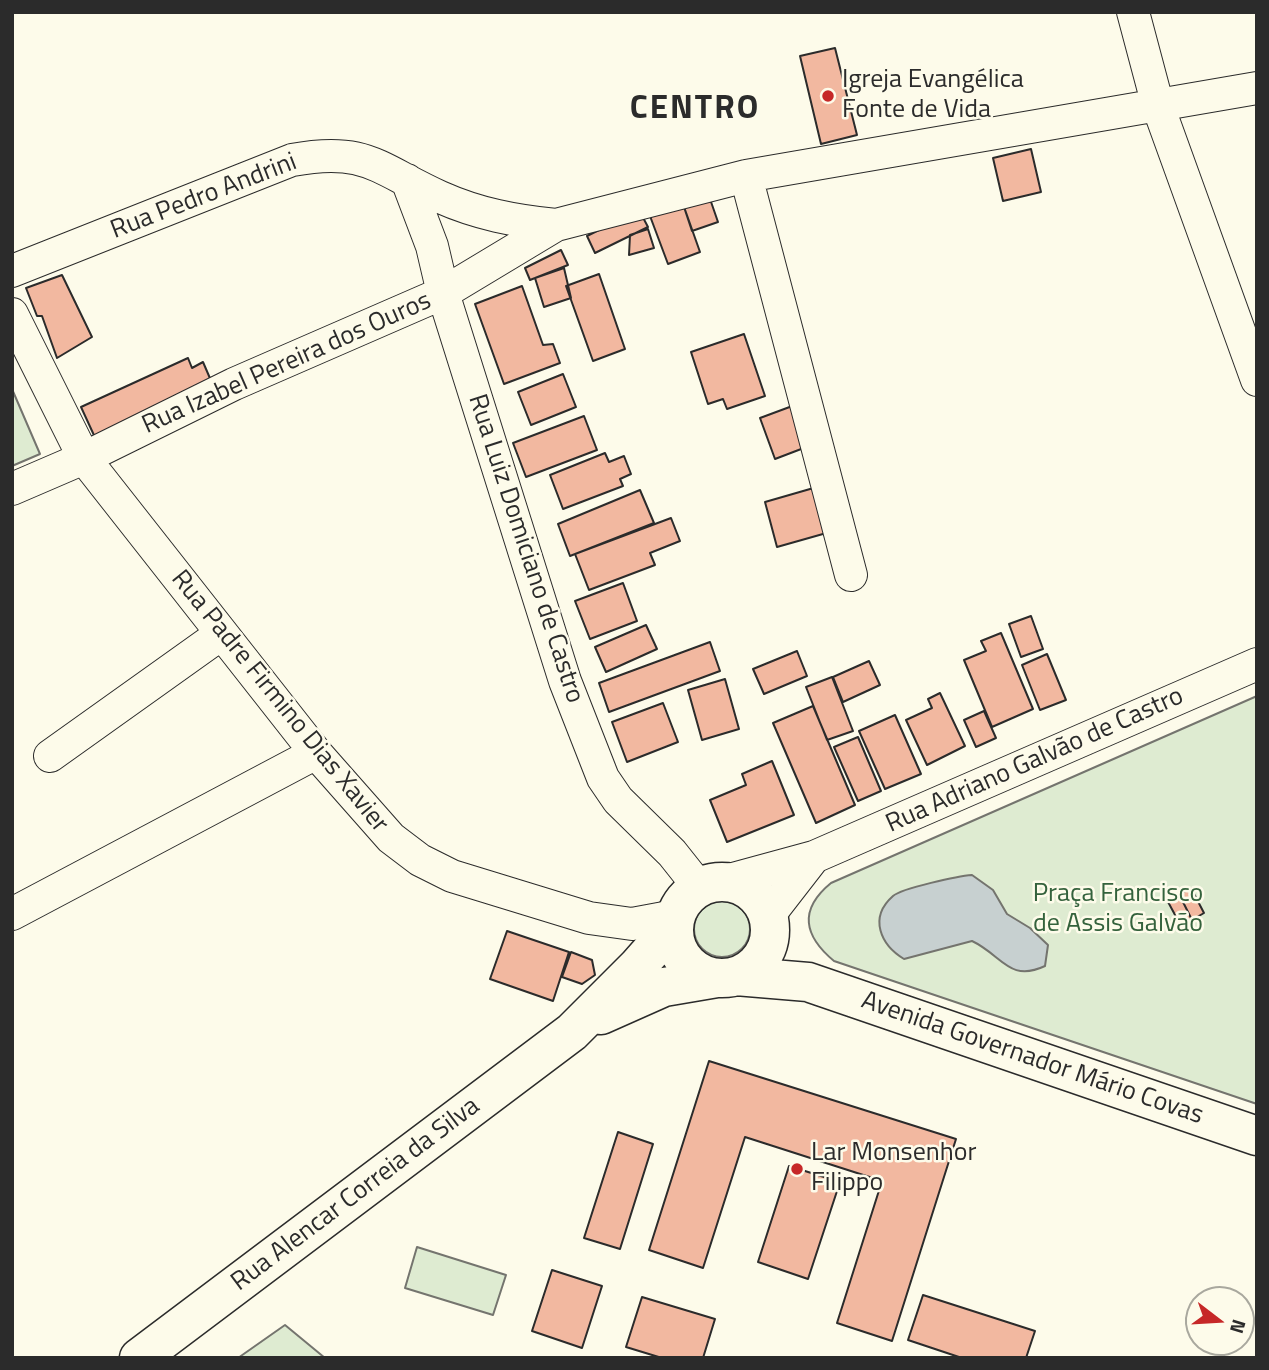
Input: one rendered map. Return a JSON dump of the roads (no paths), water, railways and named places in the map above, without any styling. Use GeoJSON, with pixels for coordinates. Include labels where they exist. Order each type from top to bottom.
{"type":"FeatureCollection","features":[{"type":"Feature","properties":{"kind":"main road"},"geometry":{"type":"LineString","coordinates":[[769,925],[759,960],[726,977],[702,974],[680,954],[675,920],[688,895],[713,884],[753,892],[769,925],[808,982]]}},
{"type":"Feature","properties":{"kind":"main road","name":"Rua Alencar Correia da Silva"},"geometry":{"type":"LineString","coordinates":[[572,1032],[637,967],[675,920]]}},
{"type":"Feature","properties":{"kind":"main road","name":"Rua Alencar Correia da Silva"},"geometry":{"type":"LineString","coordinates":[[139,1358],[572,1032],[617,1006],[664,988],[726,977]]}},
{"type":"Feature","properties":{"kind":"main road","name":"Avenida Governador Mário Covas"},"geometry":{"type":"LineString","coordinates":[[726,977],[808,982],[1257,1136]]}},
{"type":"Feature","properties":{"kind":"street"},"geometry":{"type":"LineString","coordinates":[[1133,12],[1158,106],[1257,380]]}},
{"type":"Feature","properties":{"kind":"street"},"geometry":{"type":"LineString","coordinates":[[555,225],[746,176],[1257,88]]}},
{"type":"Feature","properties":{"kind":"street","name":"Rua Pedro Andrini"},"geometry":{"type":"LineString","coordinates":[[12,271],[292,160],[320,155],[348,155],[376,164],[477,212],[510,220],[555,225]]}},
{"type":"Feature","properties":{"kind":"street"},"geometry":{"type":"LineString","coordinates":[[746,176],[850,575]]}},
{"type":"Feature","properties":{"kind":"street","name":"Rua Luiz Domiciano de Castro"},"geometry":{"type":"LineString","coordinates":[[407,180],[432,246],[443,293],[565,681],[604,778],[618,800],[677,858],[713,884]]}},
{"type":"Feature","properties":{"kind":"street","name":"Rua Izabel Pereira dos Ouros"},"geometry":{"type":"LineString","coordinates":[[12,489],[84,458],[234,384],[443,293],[555,225]]}},
{"type":"Feature","properties":{"kind":"street","name":"Rua Padre Firmino Dias Xavier"},"geometry":{"type":"LineString","coordinates":[[12,314],[84,458],[316,753],[391,838],[419,860],[452,876],[611,924],[675,920]]}},
{"type":"Feature","properties":{"kind":"street"},"geometry":{"type":"LineString","coordinates":[[50,755],[221,634]]}},
{"type":"Feature","properties":{"kind":"street","name":"Rua Adriano Galvão de Castro"},"geometry":{"type":"LineString","coordinates":[[713,884],[814,857],[1257,664]]}},
{"type":"Feature","properties":{"kind":"street"},"geometry":{"type":"LineString","coordinates":[[12,914],[316,753]]}},
{"type":"Feature","properties":{"kind":"street","name":"Rua Adriano Galvão de Castro"},"geometry":{"type":"LineString","coordinates":[[769,925],[814,857]]}},
{"type":"Feature","properties":{"kind":"place","name":"Igreja Evangélica Fonte de Vida"},"geometry":{"type":"Point","coordinates":[828,96]}},
{"type":"Feature","properties":{"kind":"place","name":"Lar Monsenhor Filippo"},"geometry":{"type":"Point","coordinates":[797,1169]}},
{"type":"Feature","properties":{"kind":"district","name":"CENTRO"},"geometry":{"type":"Point","coordinates":[695,110]}},
{"type":"Feature","properties":{"kind":"park label","name":"Praça Francisco de Assis Galvão"},"geometry":{"type":"Point","coordinates":[1118,910]}}]}
